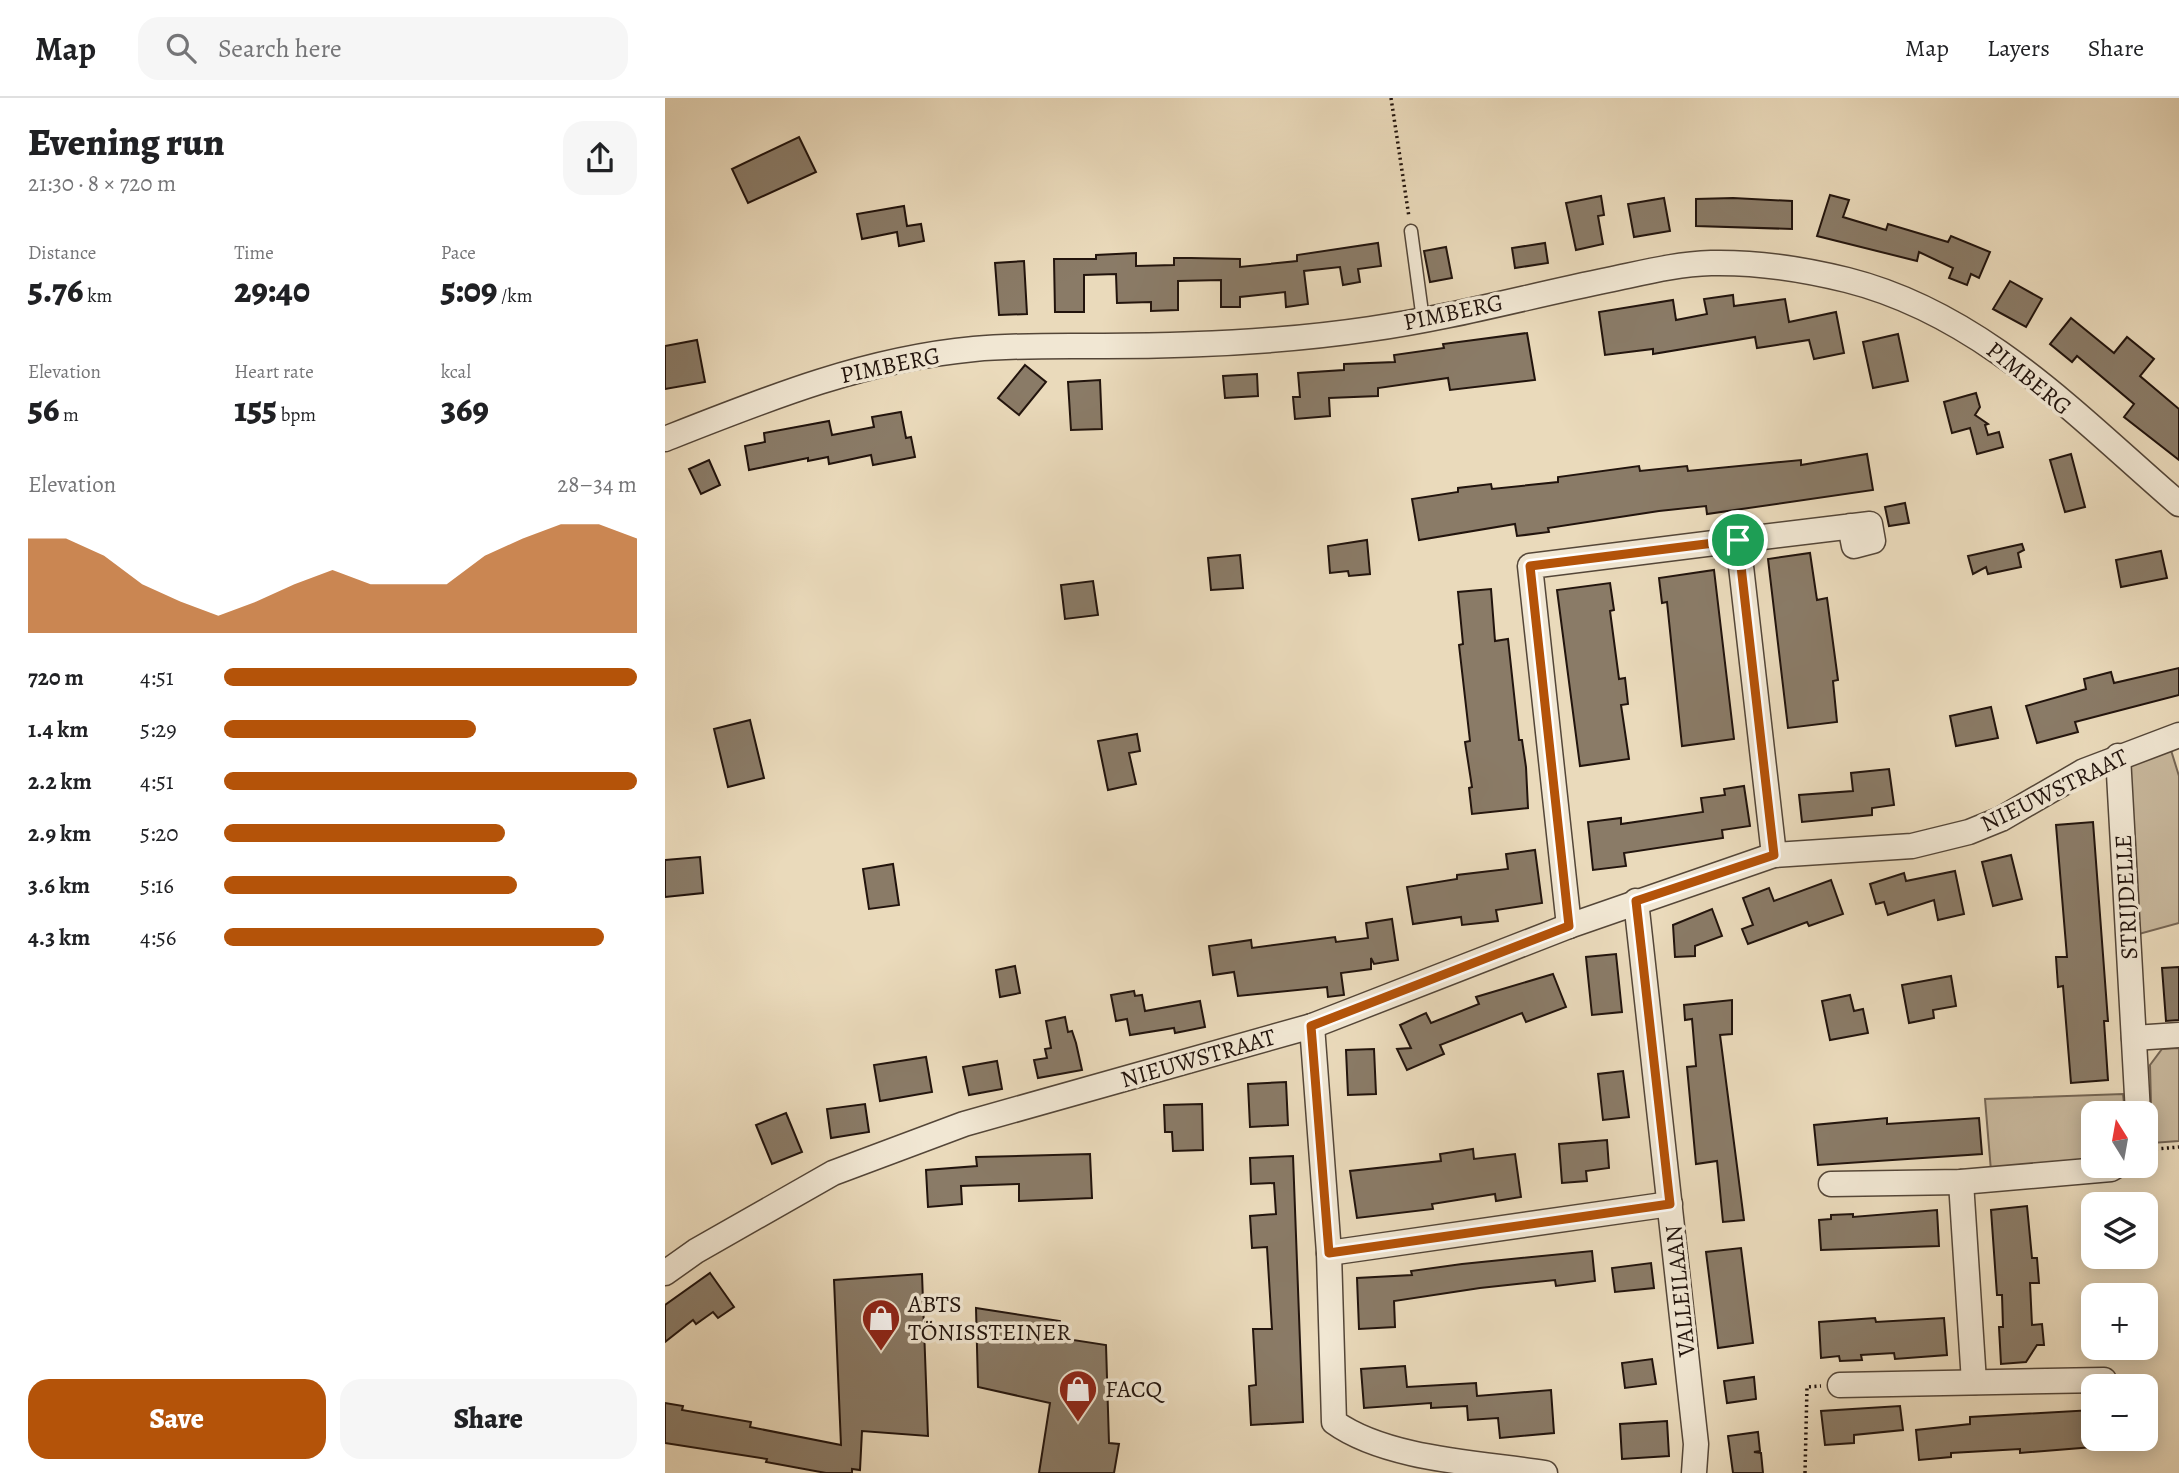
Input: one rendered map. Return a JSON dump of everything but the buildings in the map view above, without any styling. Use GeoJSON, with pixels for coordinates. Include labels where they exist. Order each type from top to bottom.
{"type":"FeatureCollection","features":[{"type":"Feature","properties":{"kind":"street","name":"PIMBERG"},"geometry":{"type":"LineString","coordinates":[[665,439],[778,394],[829,377],[942,353],[1034,345],[1105,346],[1271,341],[1423,320],[1675,266],[1750,264],[1807,271],[1852,281],[1908,301],[1969,331],[2016,362],[2179,503]]}},
{"type":"Feature","properties":{"kind":"street"},"geometry":{"type":"LineString","coordinates":[[1569,926],[1530,566],[1738,540],[1870,524],[1873,541],[1854,546],[1850,526]]}},
{"type":"Feature","properties":{"kind":"street"},"geometry":{"type":"LineString","coordinates":[[1738,540],[1774,855]]}},
{"type":"Feature","properties":{"kind":"street","name":"NIEUWSTRAAT"},"geometry":{"type":"LineString","coordinates":[[665,1273],[696,1251],[833,1173],[964,1124],[1311,1026],[1636,901],[1774,855],[1912,846],[1969,832],[2001,819],[2084,771],[2179,735]]}},
{"type":"Feature","properties":{"kind":"street","name":"STRIJDELLE"},"geometry":{"type":"LineString","coordinates":[[2118,756],[2138,1101]]}},
{"type":"Feature","properties":{"kind":"street","name":"VALLEILAAN"},"geometry":{"type":"LineString","coordinates":[[1636,901],[1696,1444],[1694,1473]]}},
{"type":"Feature","properties":{"kind":"street"},"geometry":{"type":"LineString","coordinates":[[1311,1026],[1329,1253],[1334,1422],[1354,1437],[1414,1453],[1545,1473]]}},
{"type":"Feature","properties":{"kind":"street"},"geometry":{"type":"LineString","coordinates":[[2134,1038],[2179,1035]]}},
{"type":"Feature","properties":{"kind":"street"},"geometry":{"type":"LineString","coordinates":[[1831,1184],[1961,1182],[2081,1172]]}},
{"type":"Feature","properties":{"kind":"street"},"geometry":{"type":"LineString","coordinates":[[1961,1182],[1974,1382]]}},
{"type":"Feature","properties":{"kind":"street"},"geometry":{"type":"LineString","coordinates":[[1329,1253],[1670,1204]]}},
{"type":"Feature","properties":{"kind":"street"},"geometry":{"type":"LineString","coordinates":[[1840,1385],[2081,1380]]}},
{"type":"Feature","properties":{"kind":"lane"},"geometry":{"type":"LineString","coordinates":[[1411,231],[1423,320]]}},
{"type":"Feature","properties":{"kind":"path"},"geometry":{"type":"LineString","coordinates":[[1391,98],[1411,231]]}},
{"type":"Feature","properties":{"kind":"path"},"geometry":{"type":"LineString","coordinates":[[2158,1149],[2179,1147]]}},
{"type":"Feature","properties":{"kind":"path"},"geometry":{"type":"LineString","coordinates":[[1805,1473],[1807,1387],[1840,1385]]}},
{"type":"Feature","properties":{"kind":"shaded area"},"geometry":{"type":"Polygon","coordinates":[[[2170,747],[2179,776],[2179,923],[2139,934],[2129,767],[2132,761],[2170,747]]]}},
{"type":"Feature","properties":{"kind":"shaded area"},"geometry":{"type":"Polygon","coordinates":[[[2179,1048],[2179,1141],[2158,1143],[2158,1101],[2151,1101],[2150,1065],[2162,1049],[2179,1048]]]}},
{"type":"Feature","properties":{"kind":"shaded area"},"geometry":{"type":"Polygon","coordinates":[[[2123,1094],[2124,1101],[2081,1101],[2081,1163],[1991,1171],[1985,1099],[2123,1094]]]}},
{"type":"Feature","properties":{"kind":"place","name":"ABTS TÖNISSTEINER"},"geometry":{"type":"Point","coordinates":[881,1352]}},
{"type":"Feature","properties":{"kind":"place","name":"FACQ"},"geometry":{"type":"Point","coordinates":[1078,1423]}},
{"type":"Feature","properties":{"kind":"route"},"geometry":{"type":"LineString","coordinates":[[1738,540],[1774,855],[1636,901],[1670,1204],[1329,1253],[1311,1026],[1569,926],[1530,566],[1738,540]]}}]}
